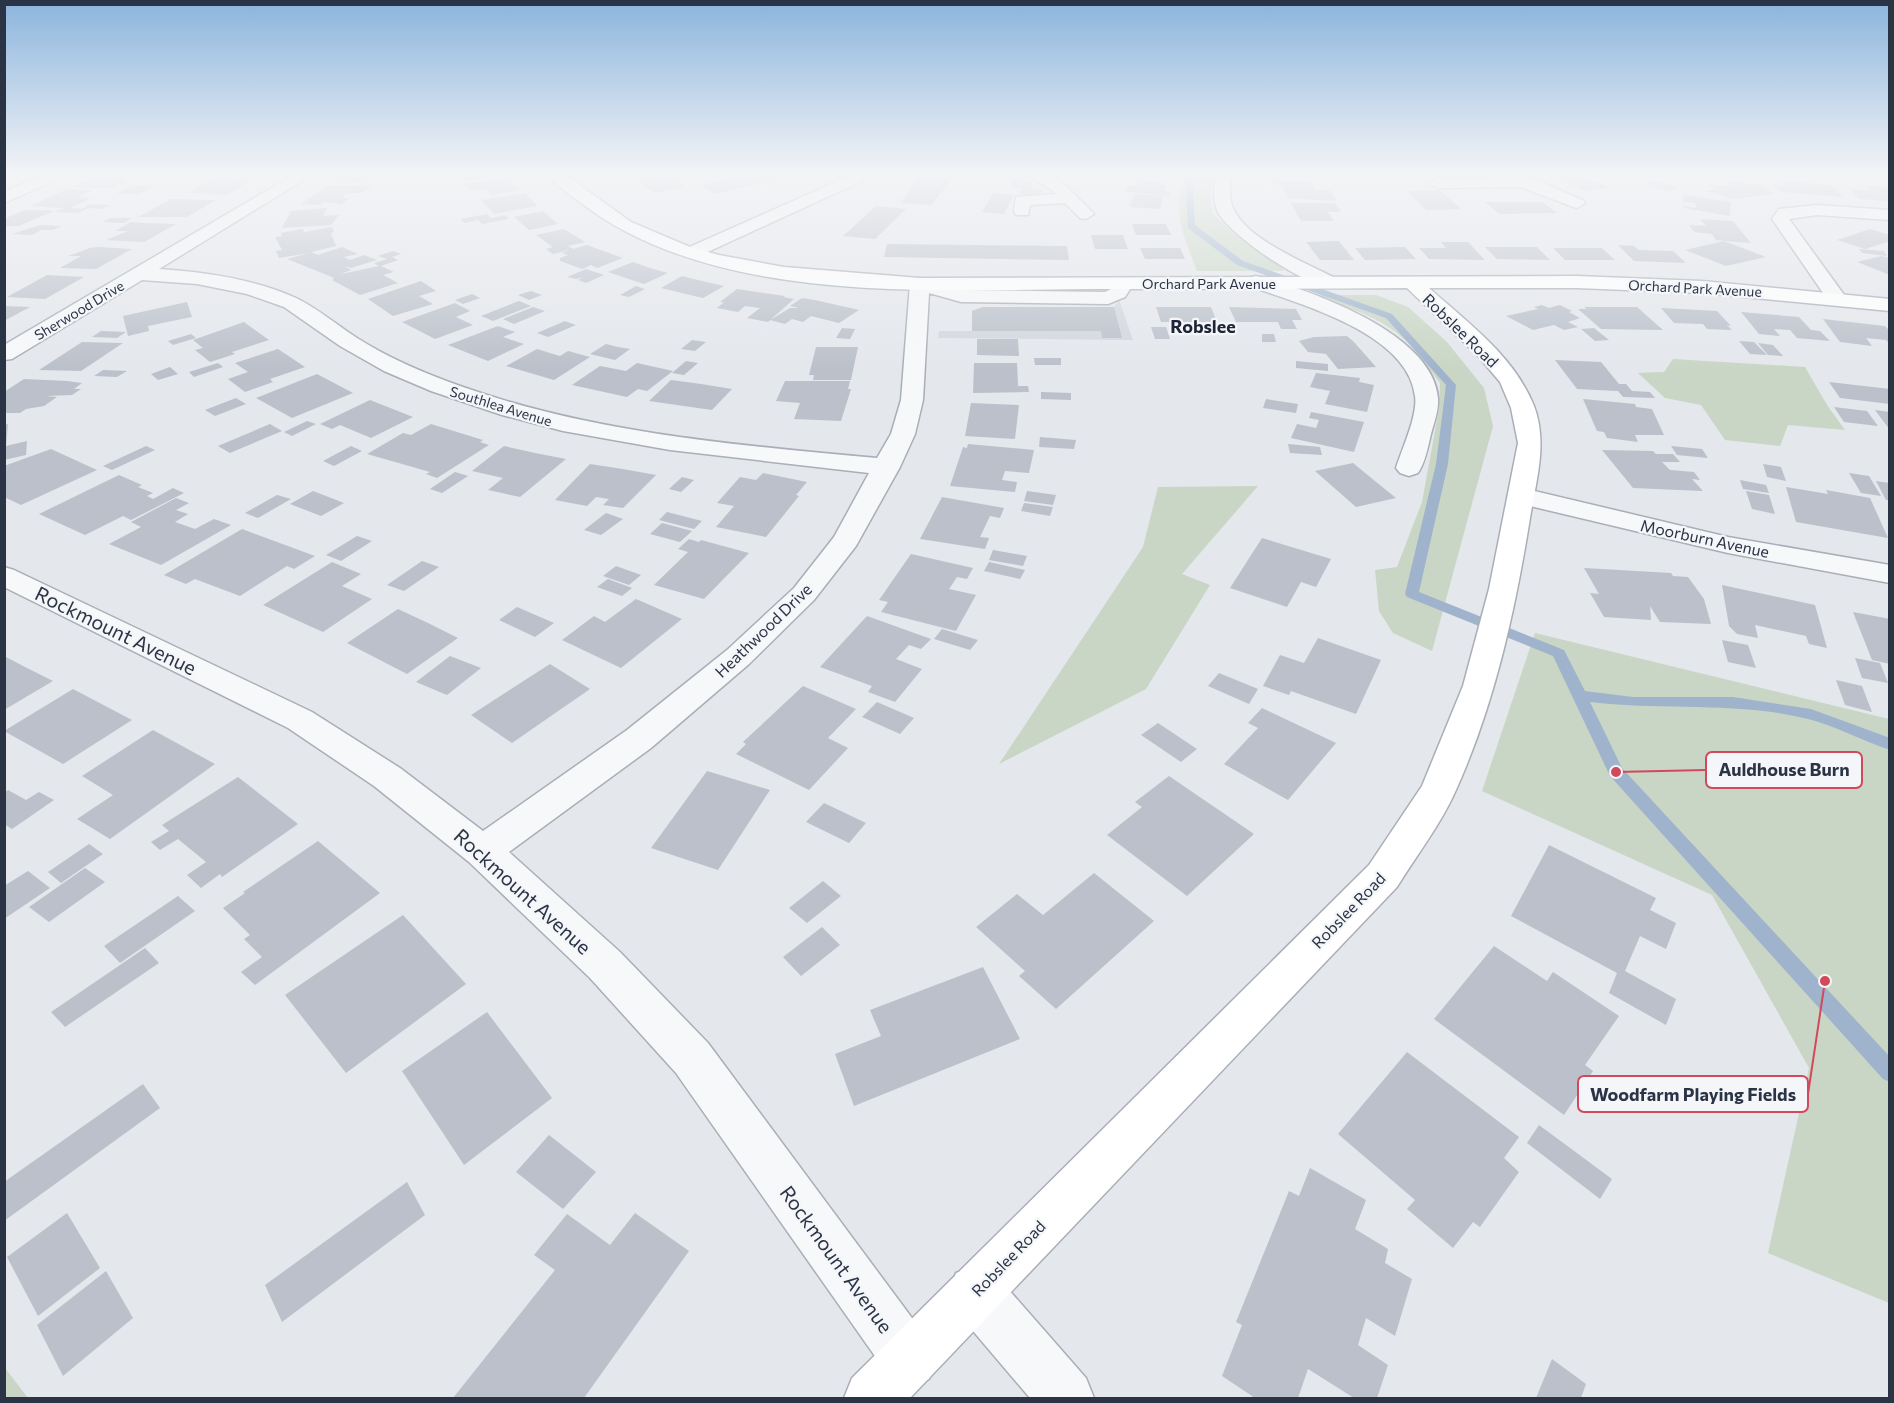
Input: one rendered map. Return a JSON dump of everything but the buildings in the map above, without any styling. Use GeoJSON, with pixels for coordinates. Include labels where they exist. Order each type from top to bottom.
{"type":"FeatureCollection","features":[{"type":"Feature","properties":{"kind":"street","name":"Sherwood Drive"},"geometry":{"type":"LineString","coordinates":[[4,354],[197,238]]}},
{"type":"Feature","properties":{"kind":"street"},"geometry":{"type":"LineString","coordinates":[[650,238],[693,252],[779,272],[824,278],[920,284]]}},
{"type":"Feature","properties":{"kind":"street"},"geometry":{"type":"LineString","coordinates":[[693,252],[722,238]]}},
{"type":"Feature","properties":{"kind":"street"},"geometry":{"type":"LineString","coordinates":[[1251,238],[1319,282]]}},
{"type":"Feature","properties":{"kind":"street"},"geometry":{"type":"LineString","coordinates":[[1794,238],[1836,298]]}},
{"type":"Feature","properties":{"kind":"street","name":"Southlea Avenue"},"geometry":{"type":"LineString","coordinates":[[138,274],[218,281],[274,296],[291,303],[384,363],[436,386],[491,405],[559,424],[666,441],[887,467]]}},
{"type":"Feature","properties":{"kind":"street"},"geometry":{"type":"LineString","coordinates":[[1266,282],[1371,328],[1396,345],[1420,371],[1428,398],[1409,468]]}},
{"type":"Feature","properties":{"kind":"street","name":"Robslee Road"},"geometry":{"type":"LineString","coordinates":[[872,1398],[1383,876],[1438,791],[1479,686],[1495,626],[1522,496],[1530,443],[1523,408],[1511,381],[1487,352],[1410,282]]}},
{"type":"Feature","properties":{"kind":"street","name":"Orchard Park Avenue"},"geometry":{"type":"LineString","coordinates":[[920,284],[961,296],[1108,298],[1118,293],[1124,283],[1577,282],[1679,286],[1836,298],[1890,306]]}},
{"type":"Feature","properties":{"kind":"street","name":"Heathwood Drive"},"geometry":{"type":"LineString","coordinates":[[482,851],[639,739],[755,641],[804,594],[846,540],[903,434],[912,400],[920,284]]}},
{"type":"Feature","properties":{"kind":"street","name":"Moorburn Avenue"},"geometry":{"type":"LineString","coordinates":[[1522,496],[1728,545],[1890,574]]}},
{"type":"Feature","properties":{"kind":"street","name":"Rockmount Avenue"},"geometry":{"type":"LineString","coordinates":[[4,576],[300,720],[387,777],[482,851],[605,965],[692,1058],[910,1360]]}},
{"type":"Feature","properties":{"kind":"street"},"geometry":{"type":"LineString","coordinates":[[975,1292],[1066,1398]]}},
{"type":"Feature","properties":{"kind":"shaded area"},"geometry":{"type":"Polygon","coordinates":[[[1119,300],[1133,340],[938,338],[939,331],[972,331],[972,311],[983,307],[1114,307],[1119,300]]]}},
{"type":"Feature","properties":{"kind":"green space"},"geometry":{"type":"Polygon","coordinates":[[[1185,238],[1241,238],[1284,270],[1282,271],[1197,271],[1185,238]]]}},
{"type":"Feature","properties":{"kind":"green space"},"geometry":{"type":"Polygon","coordinates":[[[1307,295],[1376,295],[1408,307],[1447,342],[1484,388],[1493,426],[1432,651],[1393,633],[1379,611],[1375,570],[1397,567],[1422,502],[1439,409],[1440,383],[1411,347],[1381,322],[1361,312],[1307,295]]]}},
{"type":"Feature","properties":{"kind":"green space"},"geometry":{"type":"Polygon","coordinates":[[[1673,359],[1805,367],[1845,430],[1788,425],[1780,446],[1725,440],[1701,405],[1665,398],[1638,373],[1664,372],[1673,359]]]}},
{"type":"Feature","properties":{"kind":"green space"},"geometry":{"type":"Polygon","coordinates":[[[1258,486],[1182,574],[1210,585],[1146,689],[999,764],[1143,547],[1158,487],[1258,486]]]}},
{"type":"Feature","properties":{"kind":"green space"},"geometry":{"type":"Polygon","coordinates":[[[1535,633],[1889,719],[1889,1303],[1768,1253],[1809,1068],[1712,895],[1482,791],[1535,633]]]}},
{"type":"Feature","properties":{"kind":"green space"},"geometry":{"type":"Polygon","coordinates":[[[5,1368],[28,1398],[5,1398],[5,1368]]]}},
{"type":"Feature","properties":{"kind":"waterway"},"geometry":{"type":"LineString","coordinates":[[1208,238],[1240,263],[1389,316],[1451,385],[1442,464],[1412,594],[1559,653],[1580,696]]}},
{"type":"Feature","properties":{"kind":"waterway"},"geometry":{"type":"LineString","coordinates":[[1580,696],[1633,702],[1733,702],[1811,714],[1890,744]]}},
{"type":"Feature","properties":{"kind":"waterway"},"geometry":{"type":"LineString","coordinates":[[1580,696],[1616,772],[1890,1072]]}},
{"type":"Feature","properties":{"kind":"place","name":"Auldhouse Burn"},"geometry":{"type":"Point","coordinates":[1616,772]}},
{"type":"Feature","properties":{"kind":"place","name":"Woodfarm Playing Fields"},"geometry":{"type":"Point","coordinates":[1825,981]}},
{"type":"Feature","properties":{"kind":"district","name":"Robslee"},"geometry":{"type":"Point","coordinates":[1203,326]}}]}
